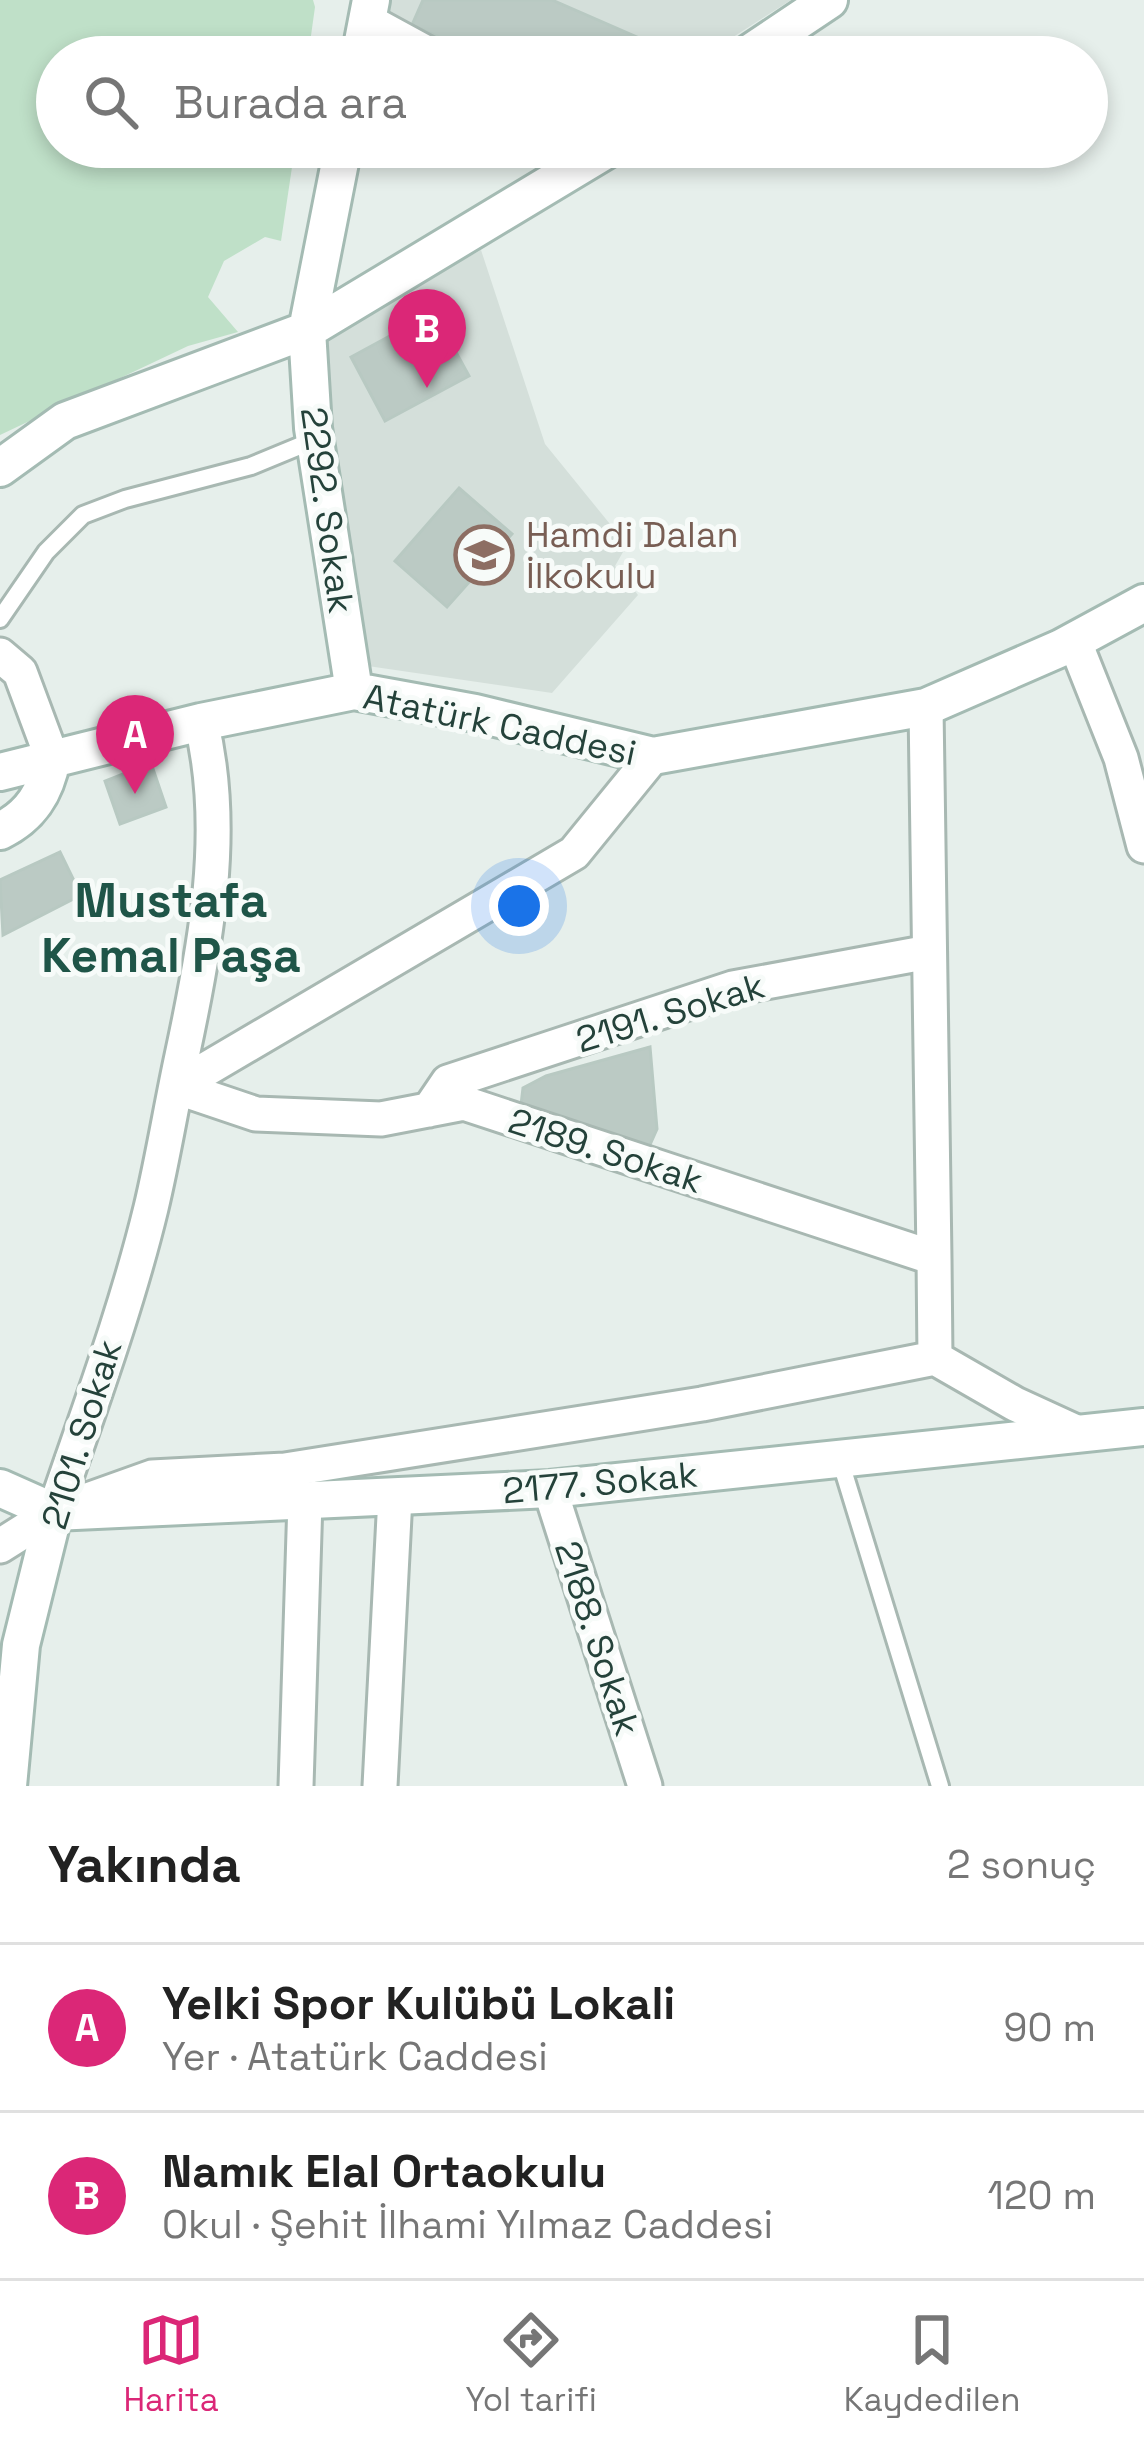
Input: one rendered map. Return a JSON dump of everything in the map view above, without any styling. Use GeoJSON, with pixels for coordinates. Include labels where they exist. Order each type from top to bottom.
{"type":"FeatureCollection","features":[{"type":"Feature","properties":{"kind":"street"},"geometry":{"type":"LineString","coordinates":[[776,36],[829,0]]}},
{"type":"Feature","properties":{"kind":"street","name":"2292. Sokak"},"geometry":{"type":"LineString","coordinates":[[339,168],[307,329],[315,440],[354,691]]}},
{"type":"Feature","properties":{"kind":"street"},"geometry":{"type":"LineString","coordinates":[[0,468],[65,421],[307,329],[573,168]]}},
{"type":"Feature","properties":{"kind":"street","name":"Atatürk Caddesi"},"geometry":{"type":"LineString","coordinates":[[0,772],[201,722],[354,691],[475,713],[653,756],[926,707],[1144,603]]}},
{"type":"Feature","properties":{"kind":"street"},"geometry":{"type":"LineString","coordinates":[[1074,640],[1121,758],[1144,846]]}},
{"type":"Feature","properties":{"kind":"street"},"geometry":{"type":"LineString","coordinates":[[0,655],[20,673],[52,758],[47,787],[19,822],[0,831]]}},
{"type":"Feature","properties":{"kind":"street"},"geometry":{"type":"LineString","coordinates":[[926,707],[935,1358]]}},
{"type":"Feature","properties":{"kind":"street","name":"2101. Sokak"},"geometry":{"type":"LineString","coordinates":[[8,1786],[21,1645],[54,1512],[150,1211],[206,931],[212,767],[201,722]]}},
{"type":"Feature","properties":{"kind":"street"},"geometry":{"type":"LineString","coordinates":[[176,1087],[574,853],[653,756]]}},
{"type":"Feature","properties":{"kind":"street","name":"2191. Sokak"},"geometry":{"type":"LineString","coordinates":[[429,1109],[448,1082],[734,988],[929,952]]}},
{"type":"Feature","properties":{"kind":"street","name":"2189. Sokak"},"geometry":{"type":"LineString","coordinates":[[176,1087],[256,1114],[381,1119],[464,1103],[934,1258]]}},
{"type":"Feature","properties":{"kind":"street"},"geometry":{"type":"LineString","coordinates":[[0,1546],[54,1512],[152,1477],[285,1470],[702,1404],[935,1358],[1076,1432]]}},
{"type":"Feature","properties":{"kind":"street","name":"2177. Sokak"},"geometry":{"type":"LineString","coordinates":[[54,1512],[550,1489],[1144,1427]]}},
{"type":"Feature","properties":{"kind":"street"},"geometry":{"type":"LineString","coordinates":[[0,1488],[54,1512]]}},
{"type":"Feature","properties":{"kind":"street","name":"2188. Sokak"},"geometry":{"type":"LineString","coordinates":[[550,1489],[646,1786]]}},
{"type":"Feature","properties":{"kind":"street"},"geometry":{"type":"LineString","coordinates":[[380,1786],[395,1497]]}},
{"type":"Feature","properties":{"kind":"street"},"geometry":{"type":"LineString","coordinates":[[296,1786],[304,1501]]}},
{"type":"Feature","properties":{"kind":"lane"},"geometry":{"type":"LineString","coordinates":[[0,619],[46,552],[83,515],[251,466],[315,440]]}},
{"type":"Feature","properties":{"kind":"lane"},"geometry":{"type":"LineString","coordinates":[[839,1458],[940,1786]]}},
{"type":"Feature","properties":{"kind":"shaded area"},"geometry":{"type":"Polygon","coordinates":[[[381,0],[791,0],[735,36],[436,36],[379,12],[381,0]]]}},
{"type":"Feature","properties":{"kind":"shaded area","name":"Hamdi Dalan İlkokulu"},"geometry":{"type":"Polygon","coordinates":[[[481,250],[545,444],[627,545],[615,566],[638,595],[552,693],[361,665],[322,338],[481,250]]]}},
{"type":"Feature","properties":{"kind":"green space"},"geometry":{"type":"Polygon","coordinates":[[[0,0],[313,0],[311,36],[36,36],[36,168],[292,168],[281,241],[265,237],[224,261],[208,297],[238,332],[188,346],[0,435],[0,0]]]}},
{"type":"Feature","properties":{"kind":"building"},"geometry":{"type":"Polygon","coordinates":[[[423,0],[552,0],[635,36],[437,36],[412,25],[423,0]]]}},
{"type":"Feature","properties":{"kind":"building"},"geometry":{"type":"Polygon","coordinates":[[[434,312],[469,376],[385,421],[351,357],[434,312]]]}},
{"type":"Feature","properties":{"kind":"building"},"geometry":{"type":"Polygon","coordinates":[[[459,488],[512,534],[447,607],[395,561],[459,488]]]}},
{"type":"Feature","properties":{"kind":"building"},"geometry":{"type":"Polygon","coordinates":[[[151,763],[166,807],[120,824],[105,781],[151,763]]]}},
{"type":"Feature","properties":{"kind":"building"},"geometry":{"type":"Polygon","coordinates":[[[60,852],[81,895],[3,935],[0,880],[60,852]]]}},
{"type":"Feature","properties":{"kind":"building"},"geometry":{"type":"Polygon","coordinates":[[[650,1047],[657,1129],[649,1147],[521,1105],[523,1088],[546,1076],[650,1047]]]}},
{"type":"Feature","properties":{"kind":"place","name":"Namık Elal Ortaokulu"},"geometry":{"type":"Point","coordinates":[427,388]}},
{"type":"Feature","properties":{"kind":"place","name":"Hamdi Dalan İlkokulu"},"geometry":{"type":"Point","coordinates":[484,555]}},
{"type":"Feature","properties":{"kind":"place","name":"Yelki Spor Kulübü Lokali"},"geometry":{"type":"Point","coordinates":[135,794]}},
{"type":"Feature","properties":{"kind":"district","name":"Mustafa Kemal Paşa"},"geometry":{"type":"Point","coordinates":[171,928]}}]}
